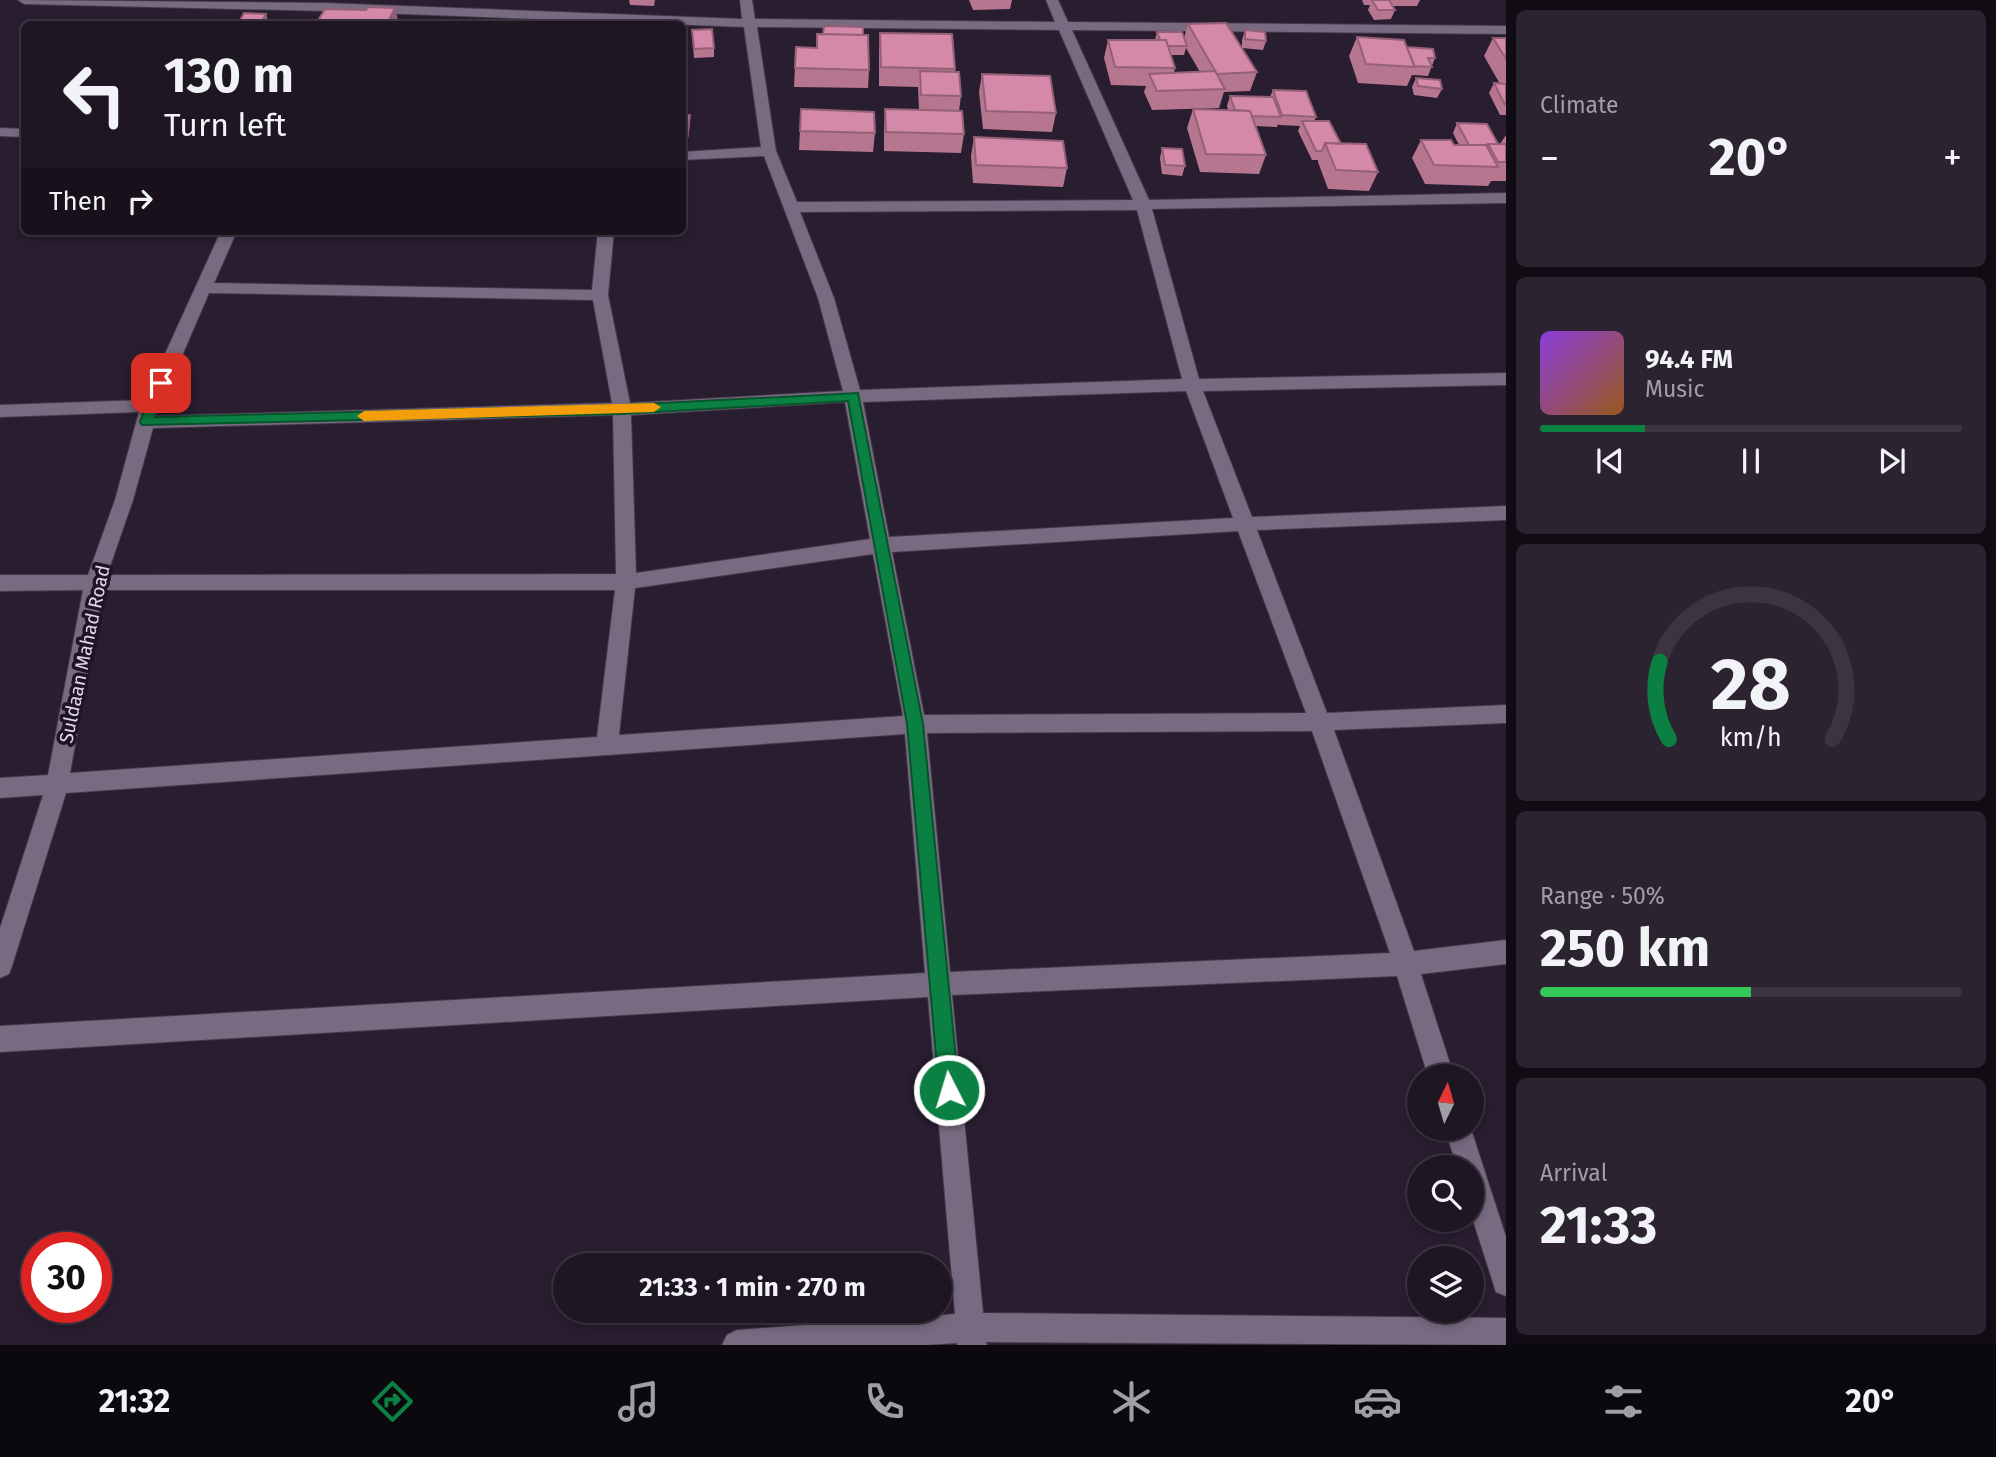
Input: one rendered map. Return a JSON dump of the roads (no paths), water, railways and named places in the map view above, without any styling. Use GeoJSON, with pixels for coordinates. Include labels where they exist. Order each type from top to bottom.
{"type":"FeatureCollection","features":[{"type":"Feature","properties":{"kind":"street"},"geometry":{"type":"LineString","coordinates":[[24,0],[326,4],[749,23],[1506,30]]}},
{"type":"Feature","properties":{"kind":"street"},"geometry":{"type":"LineString","coordinates":[[746,0],[769,151],[826,298],[853,396],[915,724],[971,1336]]}},
{"type":"Feature","properties":{"kind":"street"},"geometry":{"type":"LineString","coordinates":[[1052,0],[1143,205],[1192,385],[1320,722],[1406,964],[1437,1064]]}},
{"type":"Feature","properties":{"kind":"street"},"geometry":{"type":"LineString","coordinates":[[318,21],[326,4]]}},
{"type":"Feature","properties":{"kind":"street"},"geometry":{"type":"LineString","coordinates":[[0,132],[21,133]]}},
{"type":"Feature","properties":{"kind":"street"},"geometry":{"type":"LineString","coordinates":[[686,156],[769,151]]}},
{"type":"Feature","properties":{"kind":"street"},"geometry":{"type":"LineString","coordinates":[[790,207],[1143,205],[1506,198]]}},
{"type":"Feature","properties":{"kind":"street","name":"Suldaan Mahad Road"},"geometry":{"type":"LineString","coordinates":[[0,966],[57,786],[94,584],[149,414],[227,235]]}},
{"type":"Feature","properties":{"kind":"street"},"geometry":{"type":"LineString","coordinates":[[606,235],[600,295],[622,409],[626,582],[607,747]]}},
{"type":"Feature","properties":{"kind":"street"},"geometry":{"type":"LineString","coordinates":[[203,288],[600,295]]}},
{"type":"Feature","properties":{"kind":"street"},"geometry":{"type":"LineString","coordinates":[[0,411],[149,414],[622,409],[853,396],[1192,385],[1506,379]]}},
{"type":"Feature","properties":{"kind":"street"},"geometry":{"type":"LineString","coordinates":[[0,583],[626,582],[882,545],[1243,524],[1506,513]]}},
{"type":"Feature","properties":{"kind":"street"},"geometry":{"type":"LineString","coordinates":[[0,788],[915,724],[1320,722],[1506,714]]}},
{"type":"Feature","properties":{"kind":"street"},"geometry":{"type":"LineString","coordinates":[[0,1039],[939,984],[1406,964],[1506,952]]}},
{"type":"Feature","properties":{"kind":"street"},"geometry":{"type":"LineString","coordinates":[[1484,1211],[1506,1282]]}},
{"type":"Feature","properties":{"kind":"street"},"geometry":{"type":"LineString","coordinates":[[737,1345],[971,1336],[1506,1333]]}}]}
